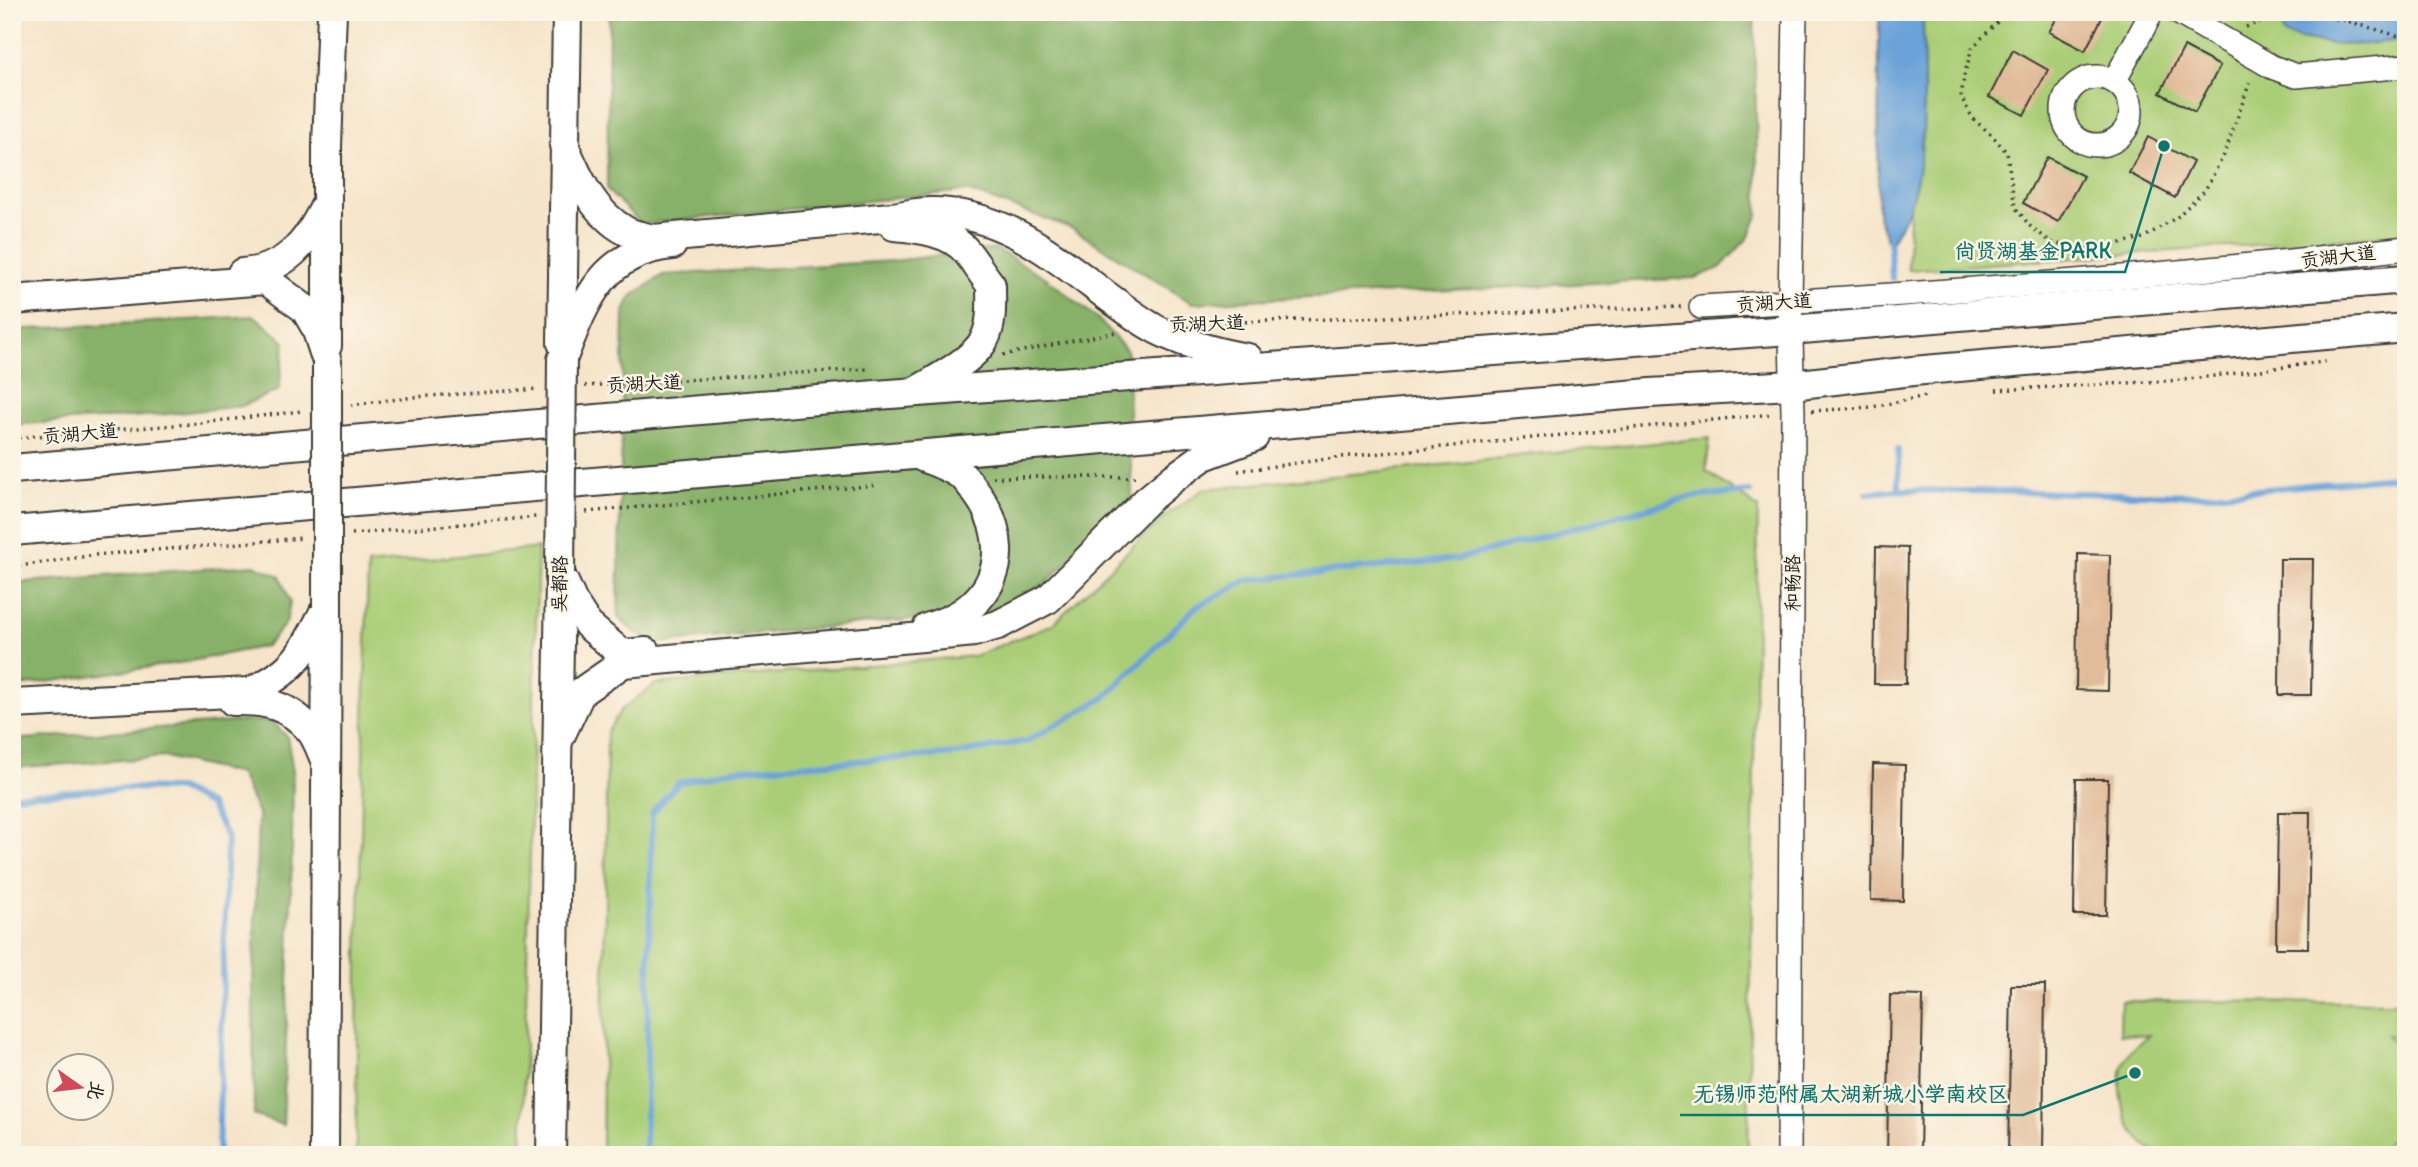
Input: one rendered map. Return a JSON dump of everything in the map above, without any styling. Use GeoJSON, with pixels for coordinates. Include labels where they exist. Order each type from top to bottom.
{"type":"FeatureCollection","features":[{"type":"Feature","properties":{"kind":"main road"},"geometry":{"type":"LineString","coordinates":[[324,1142],[327,204],[332,12]]}},
{"type":"Feature","properties":{"kind":"main road","name":"吴都路"},"geometry":{"type":"LineString","coordinates":[[551,1146],[567,12]]}},
{"type":"Feature","properties":{"kind":"main road"},"geometry":{"type":"LineString","coordinates":[[564,145],[589,197],[608,218],[628,232],[653,239],[927,212],[957,214],[1012,230],[1038,245],[1149,326],[1197,346],[1284,364]]}},
{"type":"Feature","properties":{"kind":"main road"},"geometry":{"type":"LineString","coordinates":[[12,292],[261,272],[299,249],[327,204]]}},
{"type":"Feature","properties":{"kind":"main road"},"geometry":{"type":"LineString","coordinates":[[562,360],[584,304],[599,281],[622,260],[653,247],[888,226],[918,228],[944,236],[966,250],[991,285],[990,320],[984,341],[960,363],[912,393]]}},
{"type":"Feature","properties":{"kind":"main road","name":"贡湖大道"},"geometry":{"type":"LineString","coordinates":[[12,469],[912,393],[1797,329],[2406,279]]}},
{"type":"Feature","properties":{"kind":"main road"},"geometry":{"type":"LineString","coordinates":[[12,300],[266,280],[305,309],[316,328],[327,362]]}},
{"type":"Feature","properties":{"kind":"main road"},"geometry":{"type":"LineString","coordinates":[[12,531],[1650,393],[1798,384],[1913,371],[2406,328]]}},
{"type":"Feature","properties":{"kind":"main road"},"geometry":{"type":"LineString","coordinates":[[558,741],[581,692],[623,663],[923,638],[974,632],[998,625],[1048,599],[1146,501],[1205,456],[1286,425]]}},
{"type":"Feature","properties":{"kind":"main road"},"geometry":{"type":"LineString","coordinates":[[560,572],[573,602],[588,625],[622,654],[926,629],[953,619],[975,603],[989,583],[996,561],[998,537],[992,515],[964,476],[916,455]]}},
{"type":"Feature","properties":{"kind":"main road"},"geometry":{"type":"LineString","coordinates":[[12,705],[250,692],[272,682],[294,665],[327,607]]}},
{"type":"Feature","properties":{"kind":"main road"},"geometry":{"type":"LineString","coordinates":[[12,713],[251,700],[278,705],[296,717],[312,731],[326,763]]}},
{"type":"Feature","properties":{"kind":"street","name":"和畅路"},"geometry":{"type":"LineString","coordinates":[[1795,12],[1798,1155]]}},
{"type":"Feature","properties":{"kind":"street","name":"和畅路"},"geometry":{"type":"LineString","coordinates":[[1796,301],[1807,12]]}},
{"type":"Feature","properties":{"kind":"street"},"geometry":{"type":"LineString","coordinates":[[2115,80],[2152,12]]}},
{"type":"Feature","properties":{"kind":"street"},"geometry":{"type":"LineString","coordinates":[[2176,12],[2257,59],[2296,76],[2406,66]]}},
{"type":"Feature","properties":{"kind":"street","name":"贡湖大道"},"geometry":{"type":"LineString","coordinates":[[1701,307],[1906,295],[2243,267],[2406,248]]}},
{"type":"Feature","properties":{"kind":"street","name":"和畅路"},"geometry":{"type":"LineString","coordinates":[[1789,1155],[1798,384]]}},
{"type":"Feature","properties":{"kind":"path"},"geometry":{"type":"LineString","coordinates":[[2007,12],[1972,48],[1961,97],[1973,119],[1992,135],[2007,153],[2015,207],[2030,226],[2052,243],[2081,249],[2143,238],[2177,217],[2205,190],[2224,155],[2257,59]]}},
{"type":"Feature","properties":{"kind":"path"},"geometry":{"type":"LineString","coordinates":[[2326,12],[2330,17]]}},
{"type":"Feature","properties":{"kind":"path"},"geometry":{"type":"LineString","coordinates":[[2228,41],[2247,27],[2302,14],[2330,17],[2406,38]]}},
{"type":"Feature","properties":{"kind":"path","name":"贡湖大道"},"geometry":{"type":"LineString","coordinates":[[1199,324],[1701,307]]}},
{"type":"Feature","properties":{"kind":"path","name":"贡湖大道"},"geometry":{"type":"LineString","coordinates":[[1000,355],[1149,326]]}},
{"type":"Feature","properties":{"kind":"path"},"geometry":{"type":"LineString","coordinates":[[1993,391],[2183,380],[2340,360]]}},
{"type":"Feature","properties":{"kind":"path","name":"贡湖大道"},"geometry":{"type":"LineString","coordinates":[[578,387],[878,368]]}},
{"type":"Feature","properties":{"kind":"path"},"geometry":{"type":"LineString","coordinates":[[348,405],[414,397],[551,388]]}},
{"type":"Feature","properties":{"kind":"path"},"geometry":{"type":"LineString","coordinates":[[1882,405],[1928,396]]}},
{"type":"Feature","properties":{"kind":"path","name":"贡湖大道"},"geometry":{"type":"LineString","coordinates":[[12,438],[201,423],[307,410]]}},
{"type":"Feature","properties":{"kind":"green space"},"geometry":{"type":"Polygon","coordinates":[[[609,12],[1754,12],[1758,216],[1749,237],[1720,268],[1695,278],[1192,303],[1071,228],[967,191],[642,224],[607,190],[609,12]]]}},
{"type":"Feature","properties":{"kind":"green space"},"geometry":{"type":"Polygon","coordinates":[[[1923,12],[2406,12],[2406,234],[1908,270],[1909,209],[1923,133],[1923,12]]]}},
{"type":"Feature","properties":{"kind":"green space"},"geometry":{"type":"Polygon","coordinates":[[[996,249],[1045,277],[1098,319],[1127,351],[1132,497],[1045,584],[993,612],[657,643],[633,631],[618,617],[624,311],[632,296],[663,275],[892,261],[996,249]]]}},
{"type":"Feature","properties":{"kind":"green space"},"geometry":{"type":"Polygon","coordinates":[[[255,316],[285,342],[279,390],[242,406],[12,425],[12,330],[255,316]]]}},
{"type":"Feature","properties":{"kind":"green space"},"geometry":{"type":"Polygon","coordinates":[[[1710,438],[1706,471],[1758,508],[1748,1155],[602,1155],[607,732],[622,709],[656,684],[974,656],[1053,624],[1162,518],[1204,489],[1710,438]]]}},
{"type":"Feature","properties":{"kind":"green space"},"geometry":{"type":"Polygon","coordinates":[[[538,548],[522,1155],[356,1155],[358,953],[368,565],[538,548]]]}},
{"type":"Feature","properties":{"kind":"green space"},"geometry":{"type":"Polygon","coordinates":[[[254,565],[280,576],[290,602],[286,623],[266,646],[186,662],[12,687],[12,583],[254,565]]]}},
{"type":"Feature","properties":{"kind":"green space"},"geometry":{"type":"Polygon","coordinates":[[[272,721],[287,737],[293,771],[283,1125],[254,1115],[253,990],[258,814],[240,774],[165,757],[12,768],[12,740],[272,721]]]}},
{"type":"Feature","properties":{"kind":"green space"},"geometry":{"type":"Polygon","coordinates":[[[2121,1001],[2406,1002],[2406,1035],[2387,1035],[2404,1063],[2407,1081],[2406,1115],[2393,1138],[2373,1155],[2162,1155],[2139,1139],[2125,1114],[2121,1099],[2120,1085],[2126,1058],[2149,1035],[2120,1034],[2121,1001]]]}},
{"type":"Feature","properties":{"kind":"water"},"geometry":{"type":"Polygon","coordinates":[[[1879,12],[1923,12],[1924,111],[1920,160],[1909,208],[1889,246],[1878,216],[1879,12]]]}},
{"type":"Feature","properties":{"kind":"water"},"geometry":{"type":"Polygon","coordinates":[[[2285,12],[2406,12],[2406,39],[2345,44],[2300,39],[2284,35],[2281,26],[2285,12]]]}},
{"type":"Feature","properties":{"kind":"building"},"geometry":{"type":"Polygon","coordinates":[[[2060,12],[2105,12],[2085,51],[2049,32],[2060,12]]]}},
{"type":"Feature","properties":{"kind":"building"},"geometry":{"type":"Polygon","coordinates":[[[2184,47],[2220,66],[2195,112],[2160,93],[2184,47]]]}},
{"type":"Feature","properties":{"kind":"building"},"geometry":{"type":"Polygon","coordinates":[[[2013,50],[2048,70],[2024,115],[1989,97],[2013,50]]]}},
{"type":"Feature","properties":{"kind":"building"},"geometry":{"type":"Polygon","coordinates":[[[2148,137],[2193,162],[2175,198],[2129,173],[2148,137]]]}},
{"type":"Feature","properties":{"kind":"building"},"geometry":{"type":"Polygon","coordinates":[[[2047,157],[2083,176],[2058,222],[2023,203],[2047,157]]]}},
{"type":"Feature","properties":{"kind":"building"},"geometry":{"type":"Polygon","coordinates":[[[1876,547],[1908,548],[1906,684],[1874,684],[1876,547]]]}},
{"type":"Feature","properties":{"kind":"building"},"geometry":{"type":"Polygon","coordinates":[[[2078,554],[2110,555],[2108,691],[2076,690],[2078,554]]]}},
{"type":"Feature","properties":{"kind":"building"},"geometry":{"type":"Polygon","coordinates":[[[2280,559],[2313,559],[2311,695],[2279,695],[2280,559]]]}},
{"type":"Feature","properties":{"kind":"building"},"geometry":{"type":"Polygon","coordinates":[[[1873,764],[1905,765],[1903,901],[1871,900],[1873,764]]]}},
{"type":"Feature","properties":{"kind":"building"},"geometry":{"type":"Polygon","coordinates":[[[2076,779],[2108,779],[2106,915],[2074,915],[2076,779]]]}},
{"type":"Feature","properties":{"kind":"building"},"geometry":{"type":"Polygon","coordinates":[[[2278,812],[2310,812],[2308,948],[2276,948],[2278,812]]]}},
{"type":"Feature","properties":{"kind":"building"},"geometry":{"type":"Polygon","coordinates":[[[2011,985],[2045,985],[2043,1155],[2008,1155],[2011,985]]]}},
{"type":"Feature","properties":{"kind":"building"},"geometry":{"type":"Polygon","coordinates":[[[1890,995],[1923,996],[1920,1155],[1887,1155],[1890,995]]]}},
{"type":"Feature","properties":{"kind":"waterway"},"geometry":{"type":"LineString","coordinates":[[1889,238],[1892,278]]}},
{"type":"Feature","properties":{"kind":"waterway"},"geometry":{"type":"LineString","coordinates":[[1898,450],[1899,490]]}},
{"type":"Feature","properties":{"kind":"waterway"},"geometry":{"type":"LineString","coordinates":[[1867,493],[1899,490],[2201,495],[2406,476]]}},
{"type":"Feature","properties":{"kind":"waterway"},"geometry":{"type":"LineString","coordinates":[[645,1155],[652,813],[678,783],[729,770],[957,754],[1027,741],[1104,698],[1196,607],[1247,580],[1458,559],[1690,497],[1750,492]]}},
{"type":"Feature","properties":{"kind":"waterway"},"geometry":{"type":"LineString","coordinates":[[12,796],[124,788],[179,789],[210,805],[227,837],[218,1155]]}},
{"type":"Feature","properties":{"kind":"place","name":"尚贤湖基金PARK"},"geometry":{"type":"Point","coordinates":[2164,146]}},
{"type":"Feature","properties":{"kind":"place","name":"无锡师范附属太湖新城小学南校区"},"geometry":{"type":"Point","coordinates":[2135,1073]}}]}
